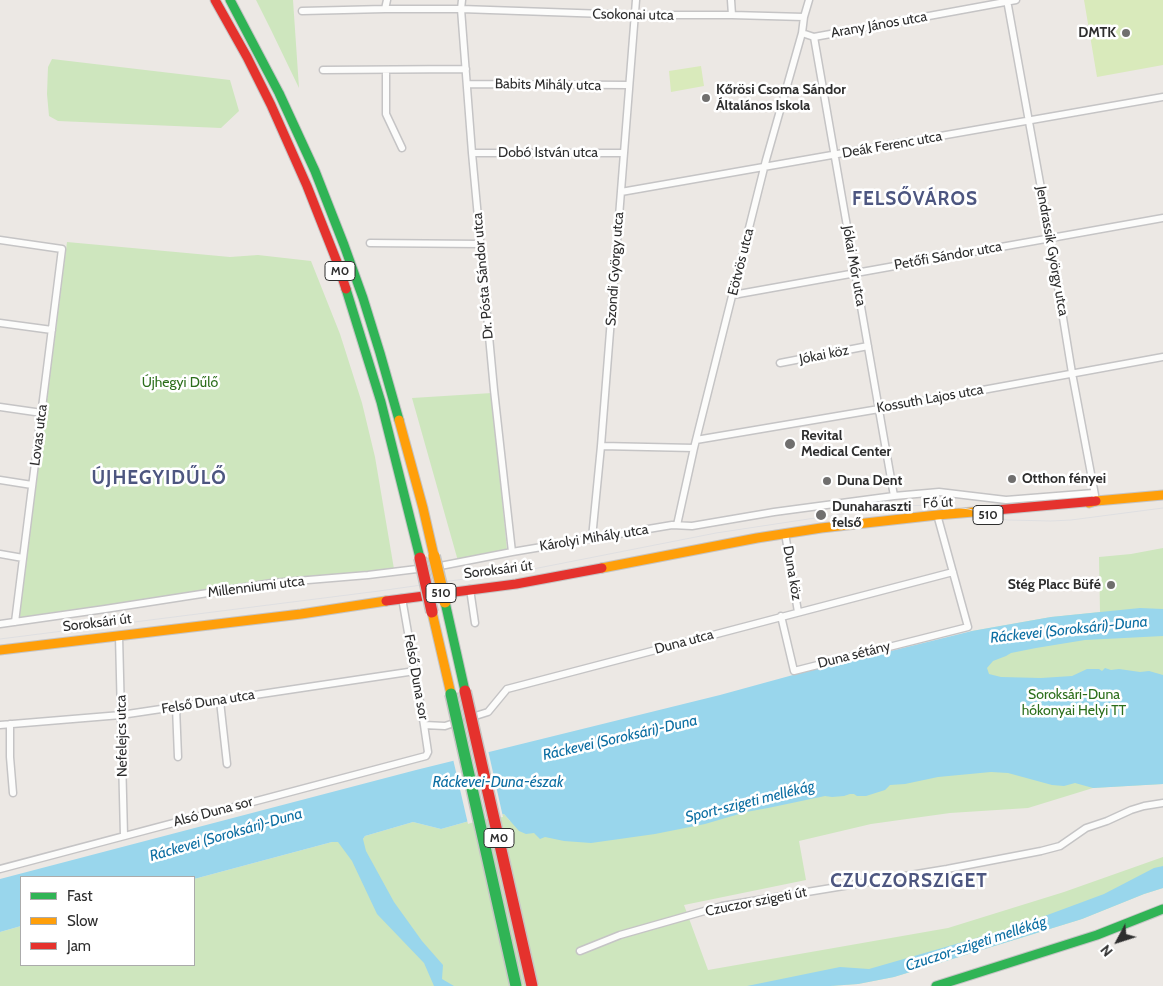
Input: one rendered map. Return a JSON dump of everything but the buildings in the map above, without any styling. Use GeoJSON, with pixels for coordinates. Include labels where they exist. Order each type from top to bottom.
{"type":"FeatureCollection","features":[{"type":"Feature","properties":{"kind":"main road","name":"M0"},"geometry":{"type":"LineString","coordinates":[[215,0],[246,56],[310,194],[337,262],[368,359],[381,402],[420,558],[516,986]]}},
{"type":"Feature","properties":{"kind":"main road","name":"M0"},"geometry":{"type":"LineString","coordinates":[[230,0],[263,60],[297,130],[327,200],[363,298],[380,353],[423,508],[532,986]]}},
{"type":"Feature","properties":{"kind":"main road","name":"Fő út"},"geometry":{"type":"LineString","coordinates":[[879,522],[1088,501],[1095,497],[1163,495]]}},
{"type":"Feature","properties":{"kind":"main road","name":"Fő út"},"geometry":{"type":"LineString","coordinates":[[879,522],[1000,514],[1088,503],[1095,497]]}},
{"type":"Feature","properties":{"kind":"main road","name":"Soroksári út"},"geometry":{"type":"LineString","coordinates":[[0,650],[301,614],[402,598],[516,584],[785,533],[879,522]]}},
{"type":"Feature","properties":{"kind":"main road"},"geometry":{"type":"LineString","coordinates":[[936,986],[1097,936],[1163,909]]}},
{"type":"Feature","properties":{"kind":"street"},"geometry":{"type":"LineString","coordinates":[[385,9],[387,0]]}},
{"type":"Feature","properties":{"kind":"street","name":"Dr. Pósta Sándor utca"},"geometry":{"type":"LineString","coordinates":[[462,0],[461,9],[480,244],[512,552]]}},
{"type":"Feature","properties":{"kind":"street","name":"Szondi György utca"},"geometry":{"type":"LineString","coordinates":[[592,538],[636,0]]}},
{"type":"Feature","properties":{"kind":"street"},"geometry":{"type":"LineString","coordinates":[[731,0],[732,15]]}},
{"type":"Feature","properties":{"kind":"street","name":"Eötvös utca"},"geometry":{"type":"LineString","coordinates":[[677,525],[732,294],[764,167],[802,33],[809,0]]}},
{"type":"Feature","properties":{"kind":"street","name":"Arany János utca"},"geometry":{"type":"LineString","coordinates":[[802,33],[814,36],[1016,0]]}},
{"type":"Feature","properties":{"kind":"street","name":"Jendrassik György utca"},"geometry":{"type":"LineString","coordinates":[[1007,1],[1095,497]]}},
{"type":"Feature","properties":{"kind":"street","name":"Csokonai utca"},"geometry":{"type":"LineString","coordinates":[[302,11],[461,9],[635,15],[804,17]]}},
{"type":"Feature","properties":{"kind":"street","name":"Jókai Mór utca"},"geometry":{"type":"LineString","coordinates":[[814,36],[894,496]]}},
{"type":"Feature","properties":{"kind":"street"},"geometry":{"type":"LineString","coordinates":[[323,70],[466,69]]}},
{"type":"Feature","properties":{"kind":"street"},"geometry":{"type":"LineString","coordinates":[[386,70],[386,114],[402,148]]}},
{"type":"Feature","properties":{"kind":"street","name":"Babits Mihály utca"},"geometry":{"type":"LineString","coordinates":[[467,84],[629,86]]}},
{"type":"Feature","properties":{"kind":"street","name":"Deák Ferenc utca"},"geometry":{"type":"LineString","coordinates":[[621,192],[1163,97]]}},
{"type":"Feature","properties":{"kind":"street","name":"Dobó István utca"},"geometry":{"type":"LineString","coordinates":[[472,153],[624,153]]}},
{"type":"Feature","properties":{"kind":"street","name":"Petőfi Sándor utca"},"geometry":{"type":"LineString","coordinates":[[732,294],[1163,218]]}},
{"type":"Feature","properties":{"kind":"street","name":"Lovas utca"},"geometry":{"type":"LineString","coordinates":[[0,240],[62,249],[15,622]]}},
{"type":"Feature","properties":{"kind":"street"},"geometry":{"type":"LineString","coordinates":[[370,243],[480,244]]}},
{"type":"Feature","properties":{"kind":"street"},"geometry":{"type":"LineString","coordinates":[[0,323],[52,330]]}},
{"type":"Feature","properties":{"kind":"street","name":"Jókai köz"},"geometry":{"type":"LineString","coordinates":[[780,363],[868,346]]}},
{"type":"Feature","properties":{"kind":"street","name":"Kossuth Lajos utca"},"geometry":{"type":"LineString","coordinates":[[696,440],[879,409],[1072,372],[1163,357]]}},
{"type":"Feature","properties":{"kind":"street"},"geometry":{"type":"LineString","coordinates":[[0,407],[42,413]]}},
{"type":"Feature","properties":{"kind":"street"},"geometry":{"type":"LineString","coordinates":[[601,446],[694,448]]}},
{"type":"Feature","properties":{"kind":"street"},"geometry":{"type":"LineString","coordinates":[[0,480],[32,485]]}},
{"type":"Feature","properties":{"kind":"street","name":"Fő út"},"geometry":{"type":"LineString","coordinates":[[677,525],[692,526],[774,512],[939,492],[1006,500],[1095,497]]}},
{"type":"Feature","properties":{"kind":"street"},"geometry":{"type":"LineString","coordinates":[[938,518],[954,572]]}},
{"type":"Feature","properties":{"kind":"street","name":"Károlyi Mihály utca"},"geometry":{"type":"LineString","coordinates":[[512,552],[677,525]]}},
{"type":"Feature","properties":{"kind":"street","name":"Duna köz"},"geometry":{"type":"LineString","coordinates":[[785,533],[798,612]]}},
{"type":"Feature","properties":{"kind":"street","name":"Millenniumi utca"},"geometry":{"type":"LineString","coordinates":[[0,624],[272,583],[402,572],[512,552]]}},
{"type":"Feature","properties":{"kind":"street"},"geometry":{"type":"LineString","coordinates":[[0,554],[23,558]]}},
{"type":"Feature","properties":{"kind":"street","name":"Duna utca"},"geometry":{"type":"LineString","coordinates":[[424,725],[445,726],[488,712],[506,689],[954,572]]}},
{"type":"Feature","properties":{"kind":"street","name":"Duna sétány"},"geometry":{"type":"LineString","coordinates":[[781,616],[794,671],[968,627],[954,572]]}},
{"type":"Feature","properties":{"kind":"street"},"geometry":{"type":"LineString","coordinates":[[470,589],[475,623]]}},
{"type":"Feature","properties":{"kind":"street","name":"Felső Duna sor"},"geometry":{"type":"LineString","coordinates":[[402,598],[424,725],[428,752],[426,756]]}},
{"type":"Feature","properties":{"kind":"street","name":"Nefelejcs utca"},"geometry":{"type":"LineString","coordinates":[[119,636],[124,836]]}},
{"type":"Feature","properties":{"kind":"street","name":"Felső Duna utca"},"geometry":{"type":"LineString","coordinates":[[0,725],[121,715],[415,671]]}},
{"type":"Feature","properties":{"kind":"street"},"geometry":{"type":"LineString","coordinates":[[220,701],[227,764]]}},
{"type":"Feature","properties":{"kind":"street"},"geometry":{"type":"LineString","coordinates":[[176,707],[178,757]]}},
{"type":"Feature","properties":{"kind":"street"},"geometry":{"type":"LineString","coordinates":[[10,724],[13,793]]}},
{"type":"Feature","properties":{"kind":"street","name":"Alsó Duna sor"},"geometry":{"type":"LineString","coordinates":[[0,869],[426,756]]}},
{"type":"Feature","properties":{"kind":"street","name":"Czuczor szigeti út"},"geometry":{"type":"LineString","coordinates":[[580,951],[620,935],[722,906],[947,869],[1041,851],[1060,846],[1086,828],[1131,810],[1163,803]]}},
{"type":"Feature","properties":{"kind":"green space"},"geometry":{"type":"Polygon","coordinates":[[[256,0],[293,0],[299,88],[272,32],[256,0]]]}},
{"type":"Feature","properties":{"kind":"green space","name":"DMTK"},"geometry":{"type":"Polygon","coordinates":[[[1084,0],[1163,0],[1163,65],[1097,77],[1084,0]]]}},
{"type":"Feature","properties":{"kind":"green space"},"geometry":{"type":"Polygon","coordinates":[[[52,59],[230,80],[239,111],[221,128],[58,121],[49,116],[47,94],[48,67],[52,59]]]}},
{"type":"Feature","properties":{"kind":"green space"},"geometry":{"type":"Polygon","coordinates":[[[701,66],[704,86],[671,92],[669,71],[701,66]]]}},
{"type":"Feature","properties":{"kind":"green space","name":"Újhegyi Dűlő"},"geometry":{"type":"Polygon","coordinates":[[[67,242],[230,257],[258,255],[311,261],[340,334],[362,403],[375,457],[394,569],[278,580],[19,619],[67,242]]]}},
{"type":"Feature","properties":{"kind":"green space"},"geometry":{"type":"Polygon","coordinates":[[[492,393],[507,550],[458,561],[412,398],[492,393]]]}},
{"type":"Feature","properties":{"kind":"green space","name":"Soroksári-Duna hókonyai Helyi TT"},"geometry":{"type":"Polygon","coordinates":[[[1163,548],[1163,784],[1093,788],[1028,808],[950,813],[871,824],[799,841],[806,880],[684,905],[708,970],[948,928],[1064,892],[1163,857],[1163,888],[1082,919],[894,977],[858,984],[830,986],[0,986],[0,932],[20,926],[20,966],[195,966],[195,879],[332,842],[363,839],[365,836],[413,822],[441,829],[480,818],[504,814],[510,821],[972,631],[1051,617],[1100,612],[1099,557],[1163,548]]]}},
{"type":"Feature","properties":{"kind":"water","name":"Ráckevei-Duna-észak"},"geometry":{"type":"Polygon","coordinates":[[[1140,608],[1163,609],[1163,636],[1085,640],[1036,648],[1011,653],[993,661],[987,668],[989,674],[1001,677],[1041,678],[1072,676],[1087,669],[1099,669],[1102,671],[1105,668],[1140,672],[1149,671],[1163,675],[1163,784],[1093,788],[1075,783],[1064,786],[1052,785],[1008,773],[991,772],[938,777],[890,785],[885,790],[866,796],[850,794],[832,797],[825,796],[746,812],[705,824],[655,834],[591,843],[564,841],[545,837],[540,839],[534,833],[526,834],[519,831],[504,814],[480,818],[441,829],[413,822],[365,836],[363,839],[366,851],[394,902],[422,941],[443,965],[442,979],[454,986],[434,986],[424,963],[377,914],[352,861],[338,842],[195,879],[195,876],[20,876],[20,926],[0,932],[0,879],[416,770],[720,695],[793,675],[972,631],[1051,617],[1140,608]]]}},
{"type":"Feature","properties":{"kind":"water","name":"Czuczor-szigeti mellékág"},"geometry":{"type":"Polygon","coordinates":[[[1163,866],[1163,888],[1082,919],[894,977],[858,984],[830,986],[747,986],[840,967],[869,969],[1015,927],[1104,894],[1154,868],[1163,866]]]}},
{"type":"Feature","properties":{"kind":"pier"},"geometry":{"type":"Polygon","coordinates":[[[488,750],[503,817],[480,820],[468,824],[453,759],[488,750]]]}},
{"type":"Feature","properties":{"kind":"tram line"},"geometry":{"type":"LineString","coordinates":[[0,639],[379,591],[528,570],[716,533],[901,506],[933,505],[955,507],[1007,520],[1051,521],[1163,508]]}},
{"type":"Feature","properties":{"kind":"traffic: fast"},"geometry":{"type":"LineString","coordinates":[[230,0],[279,93],[315,171],[363,298],[399,420]]}},
{"type":"Feature","properties":{"kind":"traffic: fast"},"geometry":{"type":"LineString","coordinates":[[346,289],[381,402],[420,558]]}},
{"type":"Feature","properties":{"kind":"traffic: fast"},"geometry":{"type":"LineString","coordinates":[[445,602],[465,691]]}},
{"type":"Feature","properties":{"kind":"traffic: fast"},"geometry":{"type":"LineString","coordinates":[[451,694],[516,986]]}},
{"type":"Feature","properties":{"kind":"traffic: fast"},"geometry":{"type":"LineString","coordinates":[[936,986],[1097,935],[1163,909]]}},
{"type":"Feature","properties":{"kind":"traffic: slow"},"geometry":{"type":"LineString","coordinates":[[399,420],[434,556]]}},
{"type":"Feature","properties":{"kind":"traffic: slow"},"geometry":{"type":"LineString","coordinates":[[1089,503],[1163,495]]}},
{"type":"Feature","properties":{"kind":"traffic: slow"},"geometry":{"type":"LineString","coordinates":[[602,568],[757,538],[821,528],[985,511]]}},
{"type":"Feature","properties":{"kind":"traffic: slow"},"geometry":{"type":"LineString","coordinates":[[434,556],[445,602]]}},
{"type":"Feature","properties":{"kind":"traffic: slow"},"geometry":{"type":"LineString","coordinates":[[0,650],[301,614],[386,601]]}},
{"type":"Feature","properties":{"kind":"traffic: slow"},"geometry":{"type":"LineString","coordinates":[[432,612],[451,694]]}},
{"type":"Feature","properties":{"kind":"traffic: jam"},"geometry":{"type":"LineString","coordinates":[[215,0],[271,105],[307,186],[346,289]]}},
{"type":"Feature","properties":{"kind":"traffic: jam"},"geometry":{"type":"LineString","coordinates":[[985,511],[1096,501]]}},
{"type":"Feature","properties":{"kind":"traffic: jam"},"geometry":{"type":"LineString","coordinates":[[420,558],[432,612]]}},
{"type":"Feature","properties":{"kind":"traffic: jam"},"geometry":{"type":"LineString","coordinates":[[386,601],[516,584],[602,568]]}},
{"type":"Feature","properties":{"kind":"traffic: jam"},"geometry":{"type":"LineString","coordinates":[[465,691],[532,986]]}},
{"type":"Feature","properties":{"kind":"place","name":"DMTK"},"geometry":{"type":"Point","coordinates":[1126,33]}},
{"type":"Feature","properties":{"kind":"place","name":"Kőrösi Csoma Sándor Általános Iskola"},"geometry":{"type":"Point","coordinates":[706,98]}},
{"type":"Feature","properties":{"kind":"place","name":"Revital Medical Center"},"geometry":{"type":"Point","coordinates":[790,444]}},
{"type":"Feature","properties":{"kind":"place","name":"Otthon fényei"},"geometry":{"type":"Point","coordinates":[1012,479]}},
{"type":"Feature","properties":{"kind":"place","name":"Duna Dent"},"geometry":{"type":"Point","coordinates":[827,481]}},
{"type":"Feature","properties":{"kind":"place","name":"Dunaharaszti felső"},"geometry":{"type":"Point","coordinates":[821,515]}},
{"type":"Feature","properties":{"kind":"place","name":"Stég Placc Büfé"},"geometry":{"type":"Point","coordinates":[1111,585]}},
{"type":"Feature","properties":{"kind":"district","name":"FELSŐVÁROS"},"geometry":{"type":"Point","coordinates":[915,199]}},
{"type":"Feature","properties":{"kind":"district","name":"ÚJHEGYIDŰLŐ"},"geometry":{"type":"Point","coordinates":[159,478]}},
{"type":"Feature","properties":{"kind":"district","name":"CZUCZORSZIGET"},"geometry":{"type":"Point","coordinates":[909,881]}},
{"type":"Feature","properties":{"kind":"water label","name":"Ráckevei (Soroksári)-Duna"},"geometry":{"type":"Point","coordinates":[1069,630]}},
{"type":"Feature","properties":{"kind":"water label","name":"Ráckevei (Soroksári)-Duna"},"geometry":{"type":"Point","coordinates":[620,738]}},
{"type":"Feature","properties":{"kind":"water label","name":"Sport-szigeti mellékág"},"geometry":{"type":"Point","coordinates":[750,802]}},
{"type":"Feature","properties":{"kind":"water label","name":"Ráckevei (Soroksári)-Duna"},"geometry":{"type":"Point","coordinates":[226,835]}}]}
